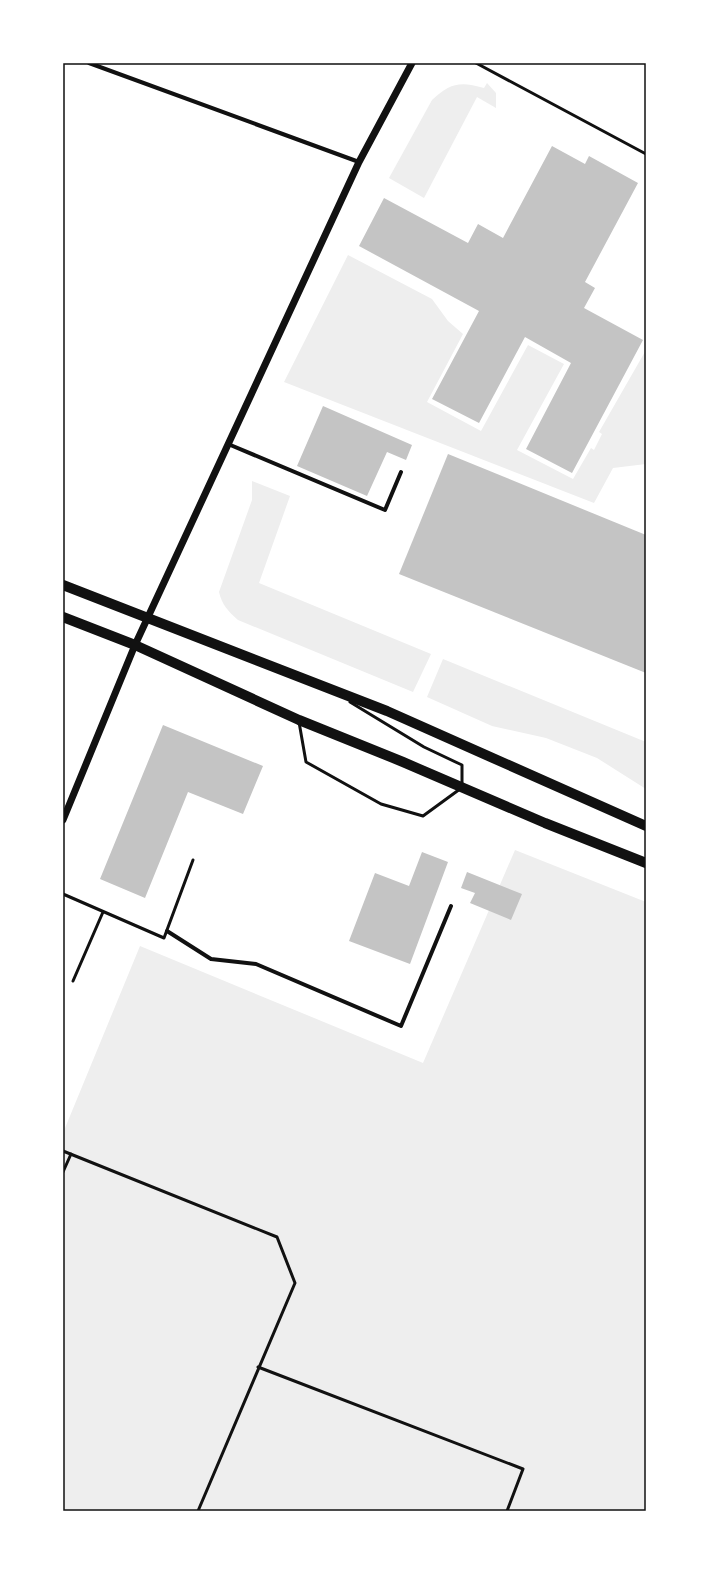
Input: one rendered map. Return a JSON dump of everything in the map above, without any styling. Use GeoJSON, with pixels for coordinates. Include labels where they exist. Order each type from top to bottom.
{"type":"FeatureCollection","features":[{"type":"Feature","properties":{"kind":"main road"},"geometry":{"type":"LineString","coordinates":[[63,585],[387,711],[646,826]]}},
{"type":"Feature","properties":{"kind":"main road"},"geometry":{"type":"LineString","coordinates":[[63,617],[135,645],[299,720],[545,823],[646,863]]}},
{"type":"Feature","properties":{"kind":"street"},"geometry":{"type":"LineString","coordinates":[[89,63],[359,162]]}},
{"type":"Feature","properties":{"kind":"street"},"geometry":{"type":"LineString","coordinates":[[63,820],[135,645],[359,162],[412,63]]}},
{"type":"Feature","properties":{"kind":"street"},"geometry":{"type":"LineString","coordinates":[[228,444],[385,510],[401,472]]}},
{"type":"Feature","properties":{"kind":"street"},"geometry":{"type":"LineString","coordinates":[[167,930],[211,959],[256,964],[401,1026],[451,906]]}},
{"type":"Feature","properties":{"kind":"lane"},"geometry":{"type":"LineString","coordinates":[[476,63],[646,154]]}},
{"type":"Feature","properties":{"kind":"lane"},"geometry":{"type":"LineString","coordinates":[[299,720],[306,762],[380,804],[423,816],[462,788],[462,765],[424,747],[328,688]]}},
{"type":"Feature","properties":{"kind":"lane"},"geometry":{"type":"LineString","coordinates":[[63,894],[164,938],[193,860]]}},
{"type":"Feature","properties":{"kind":"lane"},"geometry":{"type":"LineString","coordinates":[[73,981],[103,912]]}},
{"type":"Feature","properties":{"kind":"lane"},"geometry":{"type":"LineString","coordinates":[[63,1151],[277,1237],[295,1283],[198,1511]]}},
{"type":"Feature","properties":{"kind":"lane"},"geometry":{"type":"LineString","coordinates":[[63,1172],[71,1154]]}},
{"type":"Feature","properties":{"kind":"lane"},"geometry":{"type":"LineString","coordinates":[[258,1367],[523,1469],[507,1511]]}},
{"type":"Feature","properties":{"kind":"shaded area"},"geometry":{"type":"Polygon","coordinates":[[[487,83],[496,93],[496,108],[477,97],[424,198],[389,178],[432,100],[438,94],[456,85],[462,84],[484,88],[487,83]]]}},
{"type":"Feature","properties":{"kind":"shaded area"},"geometry":{"type":"Polygon","coordinates":[[[348,255],[432,299],[448,321],[463,334],[427,402],[481,431],[528,345],[564,364],[517,450],[573,479],[591,448],[594,450],[602,434],[599,432],[646,350],[646,464],[613,468],[594,503],[284,382],[348,255]]]}},
{"type":"Feature","properties":{"kind":"shaded area"},"geometry":{"type":"Polygon","coordinates":[[[252,481],[290,496],[259,583],[431,654],[413,692],[238,620],[226,608],[219,592],[252,500],[252,481]]]}},
{"type":"Feature","properties":{"kind":"shaded area"},"geometry":{"type":"Polygon","coordinates":[[[443,659],[646,742],[646,789],[597,758],[546,738],[492,726],[427,697],[443,659]]]}},
{"type":"Feature","properties":{"kind":"shaded area"},"geometry":{"type":"Polygon","coordinates":[[[515,850],[646,902],[646,1511],[63,1511],[63,1133],[140,946],[423,1063],[515,850]]]}},
{"type":"Feature","properties":{"kind":"building"},"geometry":{"type":"Polygon","coordinates":[[[552,146],[585,164],[589,156],[638,183],[585,282],[595,288],[584,308],[643,340],[572,473],[526,449],[571,363],[525,337],[479,423],[432,399],[479,311],[359,246],[384,198],[468,243],[478,224],[503,238],[552,146]]]}},
{"type":"Feature","properties":{"kind":"building"},"geometry":{"type":"Polygon","coordinates":[[[323,406],[412,445],[406,460],[387,452],[367,496],[297,466],[323,406]]]}},
{"type":"Feature","properties":{"kind":"building"},"geometry":{"type":"Polygon","coordinates":[[[448,454],[646,535],[646,673],[399,574],[448,454]]]}},
{"type":"Feature","properties":{"kind":"building"},"geometry":{"type":"Polygon","coordinates":[[[163,725],[263,766],[243,814],[188,792],[145,898],[100,879],[163,725]]]}},
{"type":"Feature","properties":{"kind":"building"},"geometry":{"type":"Polygon","coordinates":[[[422,852],[448,862],[410,964],[349,941],[375,873],[409,886],[422,852]]]}},
{"type":"Feature","properties":{"kind":"building"},"geometry":{"type":"Polygon","coordinates":[[[467,872],[522,894],[511,920],[470,903],[475,893],[461,888],[467,872]]]}}]}
